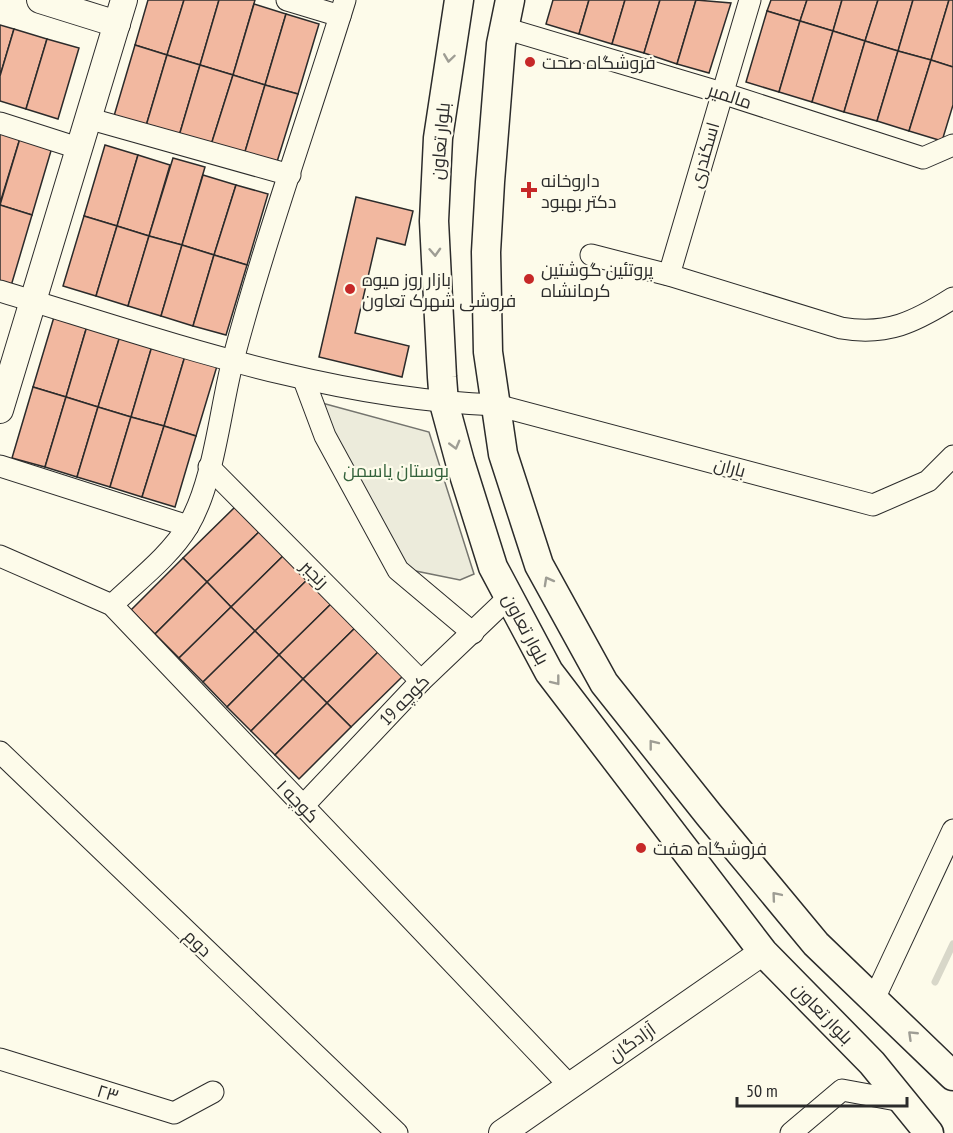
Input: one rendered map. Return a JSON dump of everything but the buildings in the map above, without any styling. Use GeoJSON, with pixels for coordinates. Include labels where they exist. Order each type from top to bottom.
{"type":"FeatureCollection","features":[{"type":"Feature","properties":{"kind":"main road","name":"بلوار تعاون"},"geometry":{"type":"LineString","coordinates":[[459,0],[438,138],[434,221],[444,403],[493,567],[549,672],[763,952],[872,1063],[929,1133]]}},
{"type":"Feature","properties":{"kind":"main road"},"geometry":{"type":"LineString","coordinates":[[510,0],[504,28],[491,159],[486,252],[488,352],[503,454],[539,565],[604,683],[816,944],[953,1076]]}},
{"type":"Feature","properties":{"kind":"street"},"geometry":{"type":"LineString","coordinates":[[0,410],[121,12],[40,0]]}},
{"type":"Feature","properties":{"kind":"street"},"geometry":{"type":"LineString","coordinates":[[112,604],[165,553],[188,526],[209,467],[233,360],[342,8],[287,0]]}},
{"type":"Feature","properties":{"kind":"street","name":"اسکندری"},"geometry":{"type":"LineString","coordinates":[[669,275],[750,0]]}},
{"type":"Feature","properties":{"kind":"street","name":"مالمیر"},"geometry":{"type":"LineString","coordinates":[[504,28],[722,93],[923,158],[953,145]]}},
{"type":"Feature","properties":{"kind":"street"},"geometry":{"type":"LineString","coordinates":[[87,118],[290,175]]}},
{"type":"Feature","properties":{"kind":"street"},"geometry":{"type":"LineString","coordinates":[[0,123],[78,148]]}},
{"type":"Feature","properties":{"kind":"street"},"geometry":{"type":"LineString","coordinates":[[591,255],[669,275],[841,328],[865,332],[892,329],[953,298]]}},
{"type":"Feature","properties":{"kind":"street","name":"باران"},"geometry":{"type":"LineString","coordinates":[[0,291],[304,380],[444,403],[496,405],[873,505],[928,481],[953,456]]}},
{"type":"Feature","properties":{"kind":"street"},"geometry":{"type":"LineString","coordinates":[[304,380],[325,436],[398,570],[473,633]]}},
{"type":"Feature","properties":{"kind":"street"},"geometry":{"type":"LineString","coordinates":[[0,466],[188,526]]}},
{"type":"Feature","properties":{"kind":"street","name":"رنجبر"},"geometry":{"type":"LineString","coordinates":[[209,467],[422,681]]}},
{"type":"Feature","properties":{"kind":"street","name":"کوچه ۱"},"geometry":{"type":"LineString","coordinates":[[0,556],[112,604],[569,1085]]}},
{"type":"Feature","properties":{"kind":"street","name":"کوچه 19"},"geometry":{"type":"LineString","coordinates":[[303,806],[422,681],[509,597]]}},
{"type":"Feature","properties":{"kind":"street","name":"دوم"},"geometry":{"type":"LineString","coordinates":[[0,752],[397,1133]]}},
{"type":"Feature","properties":{"kind":"street"},"geometry":{"type":"LineString","coordinates":[[874,999],[953,830]]}},
{"type":"Feature","properties":{"kind":"street","name":"آزادگان"},"geometry":{"type":"LineString","coordinates":[[502,1133],[763,952]]}},
{"type":"Feature","properties":{"kind":"street","name":"۲۳"},"geometry":{"type":"LineString","coordinates":[[0,1059],[174,1113],[213,1092]]}},
{"type":"Feature","properties":{"kind":"street"},"geometry":{"type":"LineString","coordinates":[[791,1133],[842,1090],[902,1101]]}},
{"type":"Feature","properties":{"kind":"green space","name":"بوستان یاسمن"},"geometry":{"type":"Polygon","coordinates":[[[322,403],[429,432],[474,574],[460,580],[401,568],[331,439],[322,403]]]}},
{"type":"Feature","properties":{"kind":"waterway"},"geometry":{"type":"LineString","coordinates":[[935,982],[953,944]]}},
{"type":"Feature","properties":{"kind":"place","name":"فروشگاه صحت"},"geometry":{"type":"Point","coordinates":[530,62]}},
{"type":"Feature","properties":{"kind":"place","name":"داروخانه دکتر بهبود"},"geometry":{"type":"Point","coordinates":[529,190]}},
{"type":"Feature","properties":{"kind":"place","name":"پروتئین گوشتین کرمانشاه"},"geometry":{"type":"Point","coordinates":[529,279]}},
{"type":"Feature","properties":{"kind":"place","name":"بازار روز میوه فروشی شهرک تعاون"},"geometry":{"type":"Point","coordinates":[350,289]}},
{"type":"Feature","properties":{"kind":"place","name":"فروشگاه هفت"},"geometry":{"type":"Point","coordinates":[641,848]}}]}
